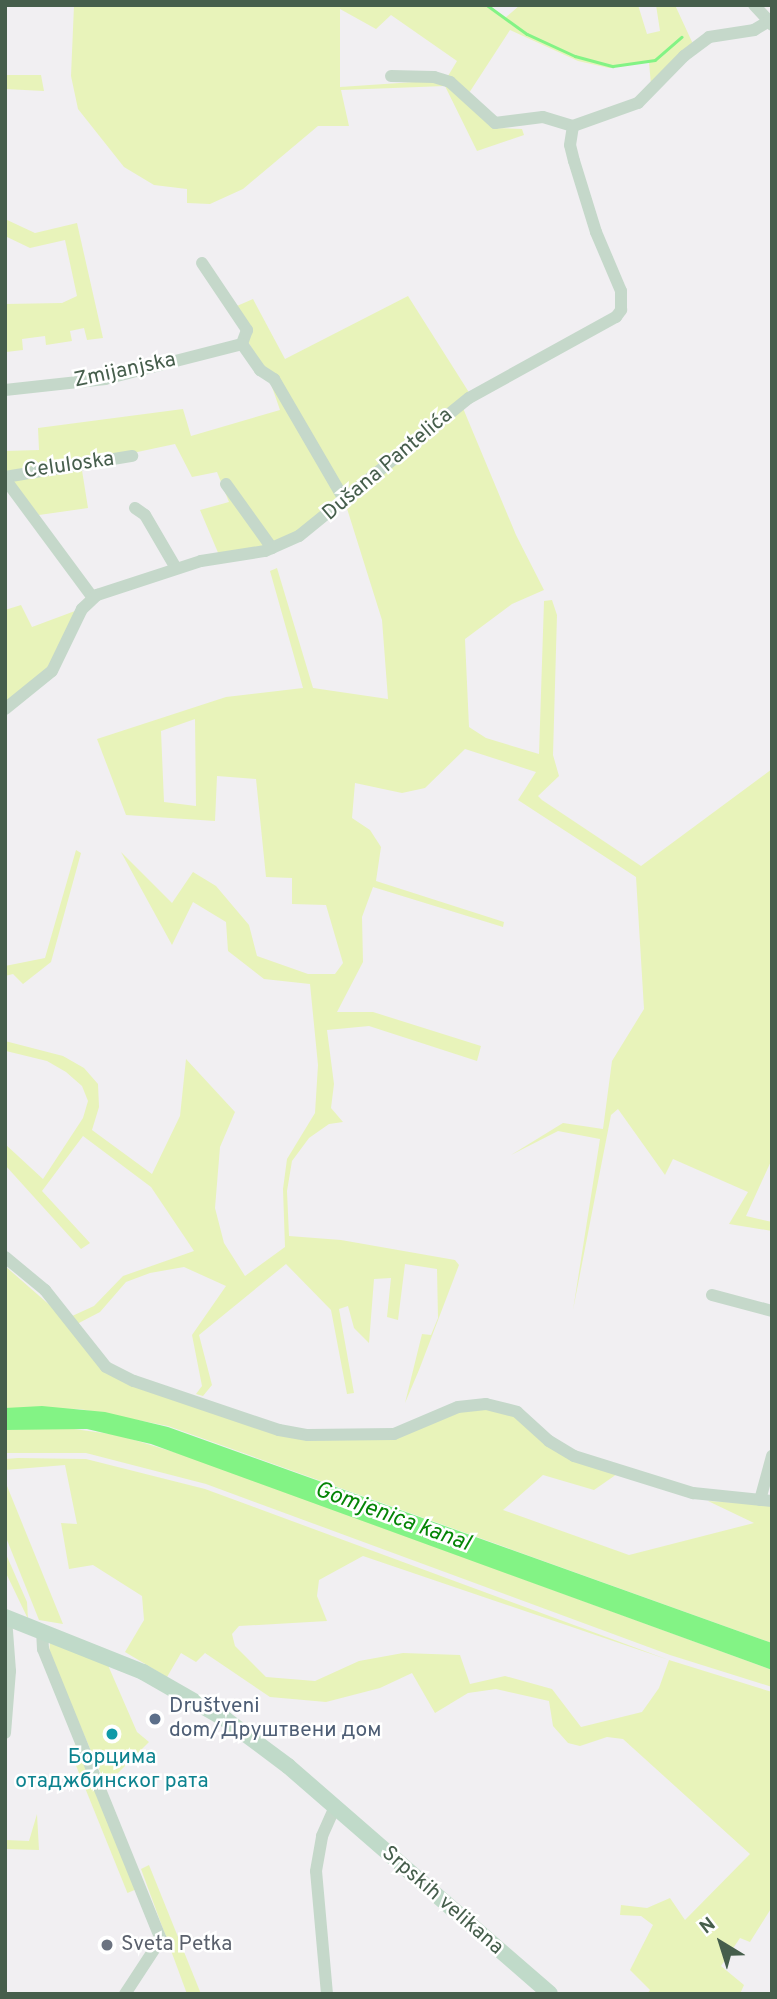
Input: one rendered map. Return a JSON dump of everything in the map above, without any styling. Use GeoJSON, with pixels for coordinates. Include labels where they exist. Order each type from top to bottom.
{"type":"FeatureCollection","features":[{"type":"Feature","properties":{"kind":"main road","name":"Srpskih velikana"},"geometry":{"type":"LineString","coordinates":[[6,1618],[143,1672],[195,1701],[264,1747],[550,1994]]}},
{"type":"Feature","properties":{"kind":"street"},"geometry":{"type":"LineString","coordinates":[[391,76],[434,77],[450,82],[495,123],[543,117],[573,126],[638,103],[684,56],[709,37],[754,30],[771,22],[754,5]]}},
{"type":"Feature","properties":{"kind":"street","name":"Dušana Pantelića"},"geometry":{"type":"LineString","coordinates":[[93,598],[176,568],[272,548],[299,537],[469,398],[593,333],[621,310],[621,291],[596,232],[570,145],[573,126]]}},
{"type":"Feature","properties":{"kind":"street"},"geometry":{"type":"LineString","coordinates":[[202,263],[247,330],[243,344],[260,370],[274,379],[345,501]]}},
{"type":"Feature","properties":{"kind":"street","name":"Zmijanjska"},"geometry":{"type":"LineString","coordinates":[[5,390],[105,379],[243,344]]}},
{"type":"Feature","properties":{"kind":"street","name":"Celuloska"},"geometry":{"type":"LineString","coordinates":[[5,478],[132,456]]}},
{"type":"Feature","properties":{"kind":"street"},"geometry":{"type":"LineString","coordinates":[[5,478],[93,598],[82,609],[52,671],[5,709]]}},
{"type":"Feature","properties":{"kind":"street"},"geometry":{"type":"LineString","coordinates":[[226,484],[272,548]]}},
{"type":"Feature","properties":{"kind":"street"},"geometry":{"type":"LineString","coordinates":[[135,508],[145,515],[176,568]]}},
{"type":"Feature","properties":{"kind":"street"},"geometry":{"type":"LineString","coordinates":[[5,1256],[45,1290],[92,1352],[112,1371],[279,1430],[308,1435],[394,1434],[458,1407],[486,1404],[517,1412],[549,1441],[574,1456],[694,1493],[766,1501],[772,1456]]}},
{"type":"Feature","properties":{"kind":"street"},"geometry":{"type":"LineString","coordinates":[[712,1295],[772,1311]]}},
{"type":"Feature","properties":{"kind":"street","name":"Srpskih velikana"},"geometry":{"type":"LineString","coordinates":[[5,1733],[10,1671],[6,1618]]}},
{"type":"Feature","properties":{"kind":"street"},"geometry":{"type":"LineString","coordinates":[[42,1630],[43,1648],[161,1939],[125,1994]]}},
{"type":"Feature","properties":{"kind":"street"},"geometry":{"type":"LineString","coordinates":[[327,1994],[316,1871],[322,1836],[335,1807]]}},
{"type":"Feature","properties":{"kind":"shaded area"},"geometry":{"type":"Polygon","coordinates":[[[74,5],[489,5],[505,18],[520,5],[638,5],[647,34],[660,31],[656,5],[675,5],[693,44],[651,85],[649,62],[609,68],[578,61],[510,30],[469,93],[448,76],[457,61],[391,15],[376,29],[340,9],[340,87],[444,80],[492,128],[522,129],[524,135],[477,151],[445,86],[341,90],[349,126],[318,126],[243,189],[210,204],[187,203],[187,189],[154,185],[124,167],[78,109],[71,76],[74,5]]]}},
{"type":"Feature","properties":{"kind":"shaded area"},"geometry":{"type":"Polygon","coordinates":[[[5,30],[7,75],[41,75],[44,91],[5,89],[5,30]]]}},
{"type":"Feature","properties":{"kind":"shaded area"},"geometry":{"type":"Polygon","coordinates":[[[5,219],[35,233],[77,223],[103,338],[87,340],[84,328],[70,331],[72,341],[46,345],[45,336],[22,339],[23,350],[6,352],[5,304],[62,303],[77,296],[65,240],[30,248],[5,236],[5,219]]]}},
{"type":"Feature","properties":{"kind":"shaded area"},"geometry":{"type":"Polygon","coordinates":[[[408,296],[470,394],[460,401],[516,535],[544,590],[512,604],[465,639],[469,727],[486,738],[539,754],[544,601],[552,600],[557,615],[553,755],[559,776],[538,796],[542,800],[641,866],[772,769],[772,1159],[746,1216],[772,1222],[772,1231],[729,1224],[748,1192],[673,1159],[665,1175],[618,1109],[611,1115],[573,1310],[600,1139],[558,1131],[511,1155],[563,1123],[603,1129],[612,1061],[644,1009],[636,877],[518,800],[536,772],[465,749],[425,788],[402,793],[355,783],[352,818],[370,830],[381,847],[376,881],[504,922],[503,927],[373,887],[362,917],[363,962],[337,1012],[373,1012],[481,1046],[477,1061],[369,1026],[327,1030],[334,1084],[331,1108],[343,1122],[329,1124],[309,1138],[292,1161],[287,1191],[289,1236],[341,1240],[455,1260],[459,1265],[405,1403],[422,1334],[431,1335],[438,1318],[437,1269],[405,1264],[398,1320],[387,1317],[391,1278],[374,1279],[369,1343],[354,1328],[348,1306],[339,1309],[354,1393],[347,1394],[331,1310],[286,1264],[199,1335],[212,1385],[203,1396],[196,1394],[202,1386],[192,1335],[226,1286],[184,1267],[150,1273],[126,1282],[100,1312],[77,1324],[70,1317],[94,1306],[123,1276],[194,1251],[151,1187],[83,1136],[42,1191],[90,1243],[81,1249],[5,1165],[5,1144],[43,1179],[83,1118],[88,1101],[82,1086],[66,1072],[47,1061],[6,1051],[5,1041],[63,1056],[84,1068],[98,1084],[99,1107],[92,1130],[152,1174],[180,1116],[186,1059],[235,1112],[220,1147],[215,1208],[224,1243],[245,1276],[285,1247],[283,1189],[287,1159],[315,1113],[318,1065],[310,984],[264,979],[228,951],[226,922],[193,902],[172,945],[121,852],[172,903],[193,872],[216,886],[249,925],[257,956],[308,974],[335,974],[343,963],[326,905],[292,904],[292,878],[266,877],[256,779],[217,776],[215,821],[126,815],[97,739],[226,697],[303,688],[270,571],[277,568],[313,688],[388,699],[382,620],[344,499],[272,548],[219,555],[200,510],[229,502],[217,472],[192,477],[175,444],[81,464],[88,508],[39,515],[5,473],[5,451],[39,450],[38,428],[183,409],[191,436],[280,410],[270,381],[230,309],[253,299],[285,359],[408,296]],[[195,719],[161,731],[164,802],[196,806],[195,719]]]}},
{"type":"Feature","properties":{"kind":"shaded area"},"geometry":{"type":"Polygon","coordinates":[[[21,605],[32,627],[83,608],[55,661],[5,706],[5,610],[21,605]]]}},
{"type":"Feature","properties":{"kind":"shaded area"},"geometry":{"type":"Polygon","coordinates":[[[76,850],[81,853],[51,962],[23,984],[13,974],[5,976],[5,966],[45,958],[76,850]]]}},
{"type":"Feature","properties":{"kind":"shaded area"},"geometry":{"type":"Polygon","coordinates":[[[5,1266],[53,1308],[104,1372],[312,1439],[395,1438],[470,1408],[504,1411],[617,1474],[594,1490],[543,1475],[503,1510],[629,1555],[754,1523],[708,1501],[772,1505],[772,1643],[168,1426],[80,1409],[5,1408],[5,1266]]]}},
{"type":"Feature","properties":{"kind":"shaded area"},"geometry":{"type":"Polygon","coordinates":[[[59,1427],[118,1435],[190,1457],[772,1670],[772,1687],[670,1655],[206,1484],[86,1453],[5,1453],[5,1430],[59,1427]]]}},
{"type":"Feature","properties":{"kind":"shaded area"},"geometry":{"type":"Polygon","coordinates":[[[5,1459],[86,1459],[205,1489],[669,1660],[772,1692],[772,1907],[750,1942],[740,1938],[721,1966],[744,1985],[740,1994],[647,1994],[650,1990],[630,1970],[653,1925],[641,1916],[620,1915],[621,1905],[647,1908],[670,1898],[685,1920],[750,1854],[623,1739],[607,1737],[580,1746],[568,1743],[553,1726],[549,1701],[496,1689],[468,1693],[435,1713],[412,1673],[380,1688],[326,1702],[270,1697],[205,1653],[196,1662],[181,1653],[167,1677],[125,1652],[144,1620],[142,1596],[93,1565],[69,1569],[61,1523],[77,1524],[65,1465],[5,1470],[5,1459]],[[363,1556],[319,1580],[317,1596],[327,1621],[239,1626],[232,1634],[235,1646],[266,1677],[315,1681],[359,1661],[403,1653],[460,1655],[470,1684],[505,1676],[552,1689],[581,1727],[642,1712],[659,1688],[669,1660],[363,1556]]]}},
{"type":"Feature","properties":{"kind":"shaded area"},"geometry":{"type":"Polygon","coordinates":[[[5,1481],[63,1624],[39,1620],[5,1535],[5,1481]]]}},
{"type":"Feature","properties":{"kind":"shaded area"},"geometry":{"type":"Polygon","coordinates":[[[5,1552],[27,1602],[28,1619],[5,1571],[5,1552]]]}},
{"type":"Feature","properties":{"kind":"shaded area"},"geometry":{"type":"Polygon","coordinates":[[[50,1642],[107,1663],[137,1732],[149,1742],[106,1785],[49,1655],[50,1642]]]}},
{"type":"Feature","properties":{"kind":"shaded area"},"geometry":{"type":"Polygon","coordinates":[[[77,1744],[136,1890],[127,1893],[69,1747],[77,1744]]]}},
{"type":"Feature","properties":{"kind":"shaded area"},"geometry":{"type":"Polygon","coordinates":[[[37,1814],[39,1850],[5,1849],[5,1840],[29,1841],[37,1814]]]}},
{"type":"Feature","properties":{"kind":"shaded area"},"geometry":{"type":"Polygon","coordinates":[[[149,1865],[201,1994],[187,1994],[141,1869],[149,1865]]]}},
{"type":"Feature","properties":{"kind":"water","name":"Gomjenica kanal"},"geometry":{"type":"Polygon","coordinates":[[[42,1406],[105,1412],[168,1427],[772,1643],[772,1670],[151,1444],[87,1429],[5,1430],[5,1408],[42,1406]]]}},
{"type":"Feature","properties":{"kind":"waterway"},"geometry":{"type":"LineString","coordinates":[[487,5],[527,34],[575,56],[613,66],[655,60],[681,37]]}},
{"type":"Feature","properties":{"kind":"place","name":"Društveni dom/Друштвени дом"},"geometry":{"type":"Point","coordinates":[155,1719]}},
{"type":"Feature","properties":{"kind":"place","name":"Борцима отаджбинског рата"},"geometry":{"type":"Point","coordinates":[112,1734]}},
{"type":"Feature","properties":{"kind":"place","name":"Sveta Petka"},"geometry":{"type":"Point","coordinates":[107,1945]}}]}
